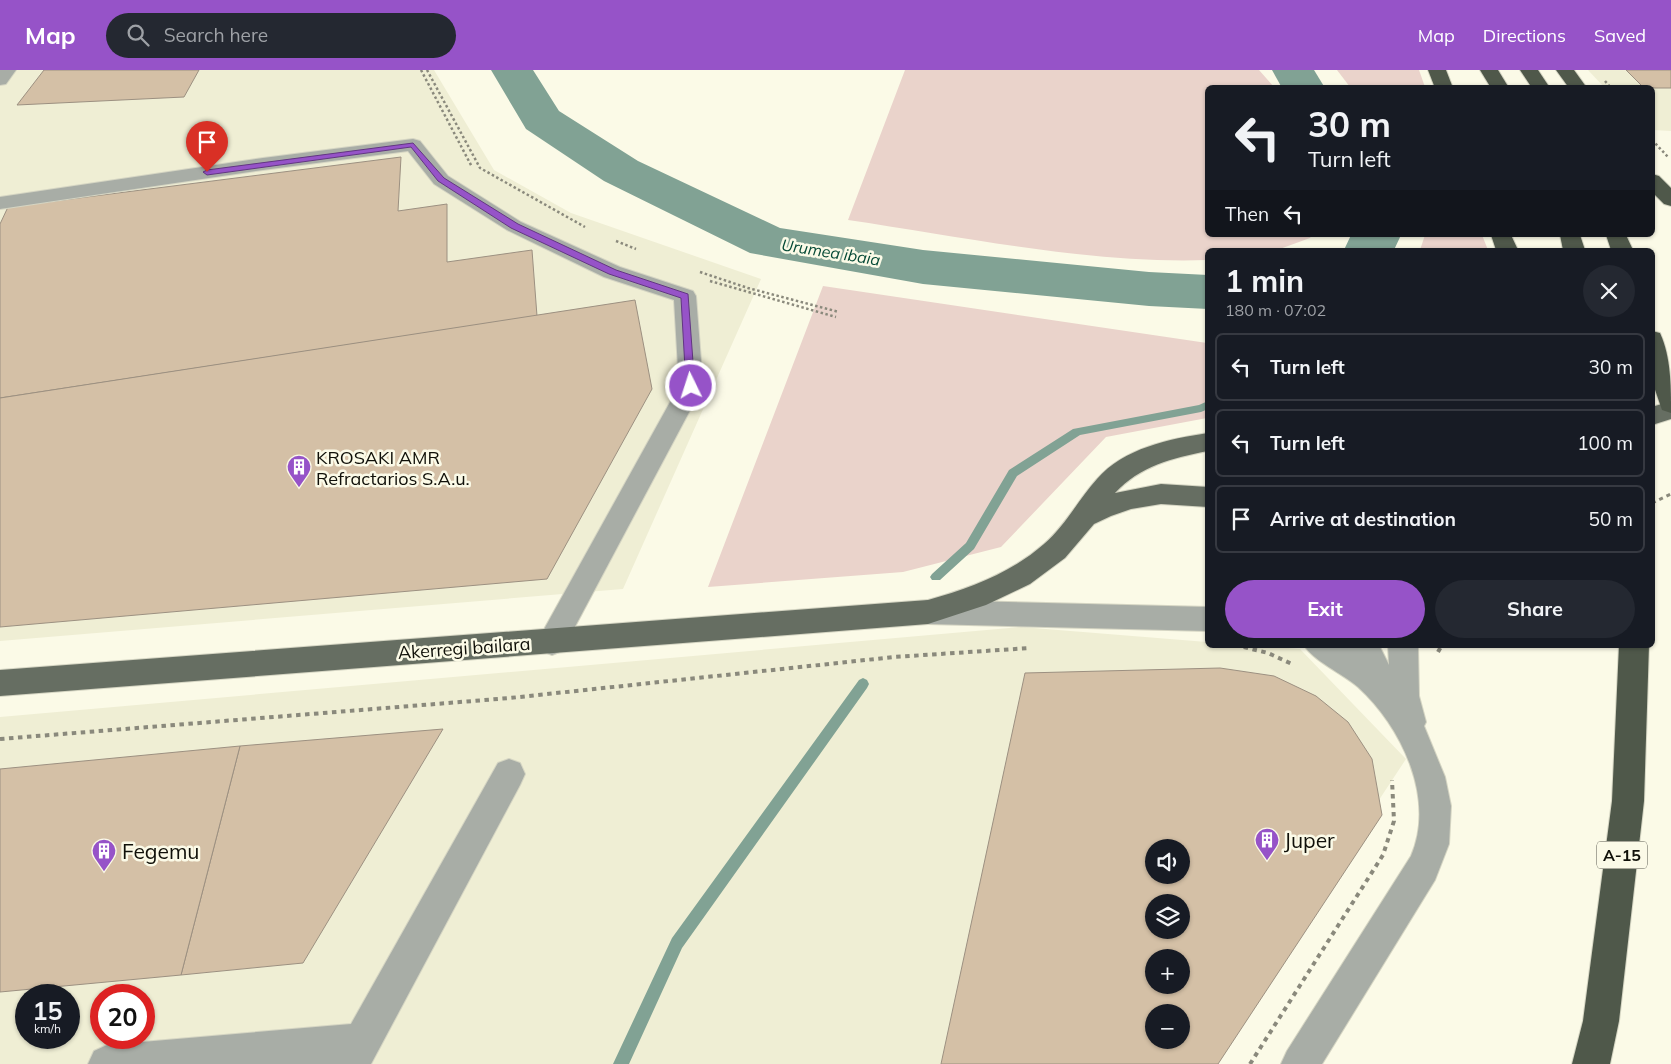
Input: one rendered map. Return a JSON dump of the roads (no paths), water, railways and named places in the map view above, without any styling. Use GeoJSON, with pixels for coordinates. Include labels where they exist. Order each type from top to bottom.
{"type":"FeatureCollection","features":[{"type":"Feature","properties":{"kind":"highway"},"geometry":{"type":"LineString","coordinates":[[1437,70],[1443,85]]}},
{"type":"Feature","properties":{"kind":"highway"},"geometry":{"type":"LineString","coordinates":[[1489,70],[1498,85]]}},
{"type":"Feature","properties":{"kind":"highway"},"geometry":{"type":"LineString","coordinates":[[1529,70],[1539,85]]}},
{"type":"Feature","properties":{"kind":"highway"},"geometry":{"type":"LineString","coordinates":[[1565,70],[1577,85]]}},
{"type":"Feature","properties":{"kind":"highway"},"geometry":{"type":"LineString","coordinates":[[1655,183],[1671,200]]}},
{"type":"Feature","properties":{"kind":"highway"},"geometry":{"type":"LineString","coordinates":[[1655,349],[1671,404]]}},
{"type":"Feature","properties":{"kind":"highway","name":"A-15"},"geometry":{"type":"LineString","coordinates":[[1591,1064],[1601,1021],[1628,801],[1634,648]]}},
{"type":"Feature","properties":{"kind":"main road"},"geometry":{"type":"LineString","coordinates":[[1655,415],[1671,410]]}},
{"type":"Feature","properties":{"kind":"main road","name":"Akerregi bailara"},"geometry":{"type":"LineString","coordinates":[[0,683],[928,612],[962,603],[1022,575],[1048,557],[1070,537],[1108,484],[1138,461],[1155,453],[1205,443]]}},
{"type":"Feature","properties":{"kind":"main road"},"geometry":{"type":"LineString","coordinates":[[1088,514],[1108,505],[1145,496],[1177,494],[1205,497]]}},
{"type":"Feature","properties":{"kind":"street"},"geometry":{"type":"LineString","coordinates":[[0,80],[6,70]]}},
{"type":"Feature","properties":{"kind":"street"},"geometry":{"type":"LineString","coordinates":[[0,203],[263,164],[413,145],[441,180],[514,226],[612,272],[685,296],[691,386],[552,642]]}},
{"type":"Feature","properties":{"kind":"street"},"geometry":{"type":"LineString","coordinates":[[928,612],[1205,620]]}},
{"type":"Feature","properties":{"kind":"street"},"geometry":{"type":"LineString","coordinates":[[1300,1064],[1423,868],[1434,837],[1434,797],[1423,752],[1413,731],[1390,699],[1364,673],[1335,652],[1326,648]]}},
{"type":"Feature","properties":{"kind":"street"},"geometry":{"type":"LineString","coordinates":[[1365,648],[1390,699]]}},
{"type":"Feature","properties":{"kind":"street"},"geometry":{"type":"LineString","coordinates":[[1403,648],[1404,696],[1413,731]]}},
{"type":"Feature","properties":{"kind":"street"},"geometry":{"type":"LineString","coordinates":[[107,1064],[357,1053],[509,774]]}},
{"type":"Feature","properties":{"kind":"waterway","name":"Urumea ibaia"},"geometry":{"type":"LineString","coordinates":[[512,70],[542,120],[621,171],[768,242],[923,267],[1149,289],[1205,292]]}},
{"type":"Feature","properties":{"kind":"waterway","name":"Urumea ibaia"},"geometry":{"type":"LineString","coordinates":[[1293,70],[1302,85]]}},
{"type":"Feature","properties":{"kind":"waterway","name":"Urumea ibaia"},"geometry":{"type":"LineString","coordinates":[[1370,248],[1375,237]]}},
{"type":"Feature","properties":{"kind":"waterway"},"geometry":{"type":"LineString","coordinates":[[936,577],[970,546],[1013,473],[1077,432],[1205,406]]}},
{"type":"Feature","properties":{"kind":"waterway"},"geometry":{"type":"LineString","coordinates":[[621,1064],[677,943],[863,684]]}},
{"type":"Feature","properties":{"kind":"place","name":"KROSAKI AMR Refractarios S.A.u."},"geometry":{"type":"Point","coordinates":[299,488]}},
{"type":"Feature","properties":{"kind":"place","name":"Juper"},"geometry":{"type":"Point","coordinates":[1267,861]}},
{"type":"Feature","properties":{"kind":"place","name":"Fegemu"},"geometry":{"type":"Point","coordinates":[104,872]}}]}
